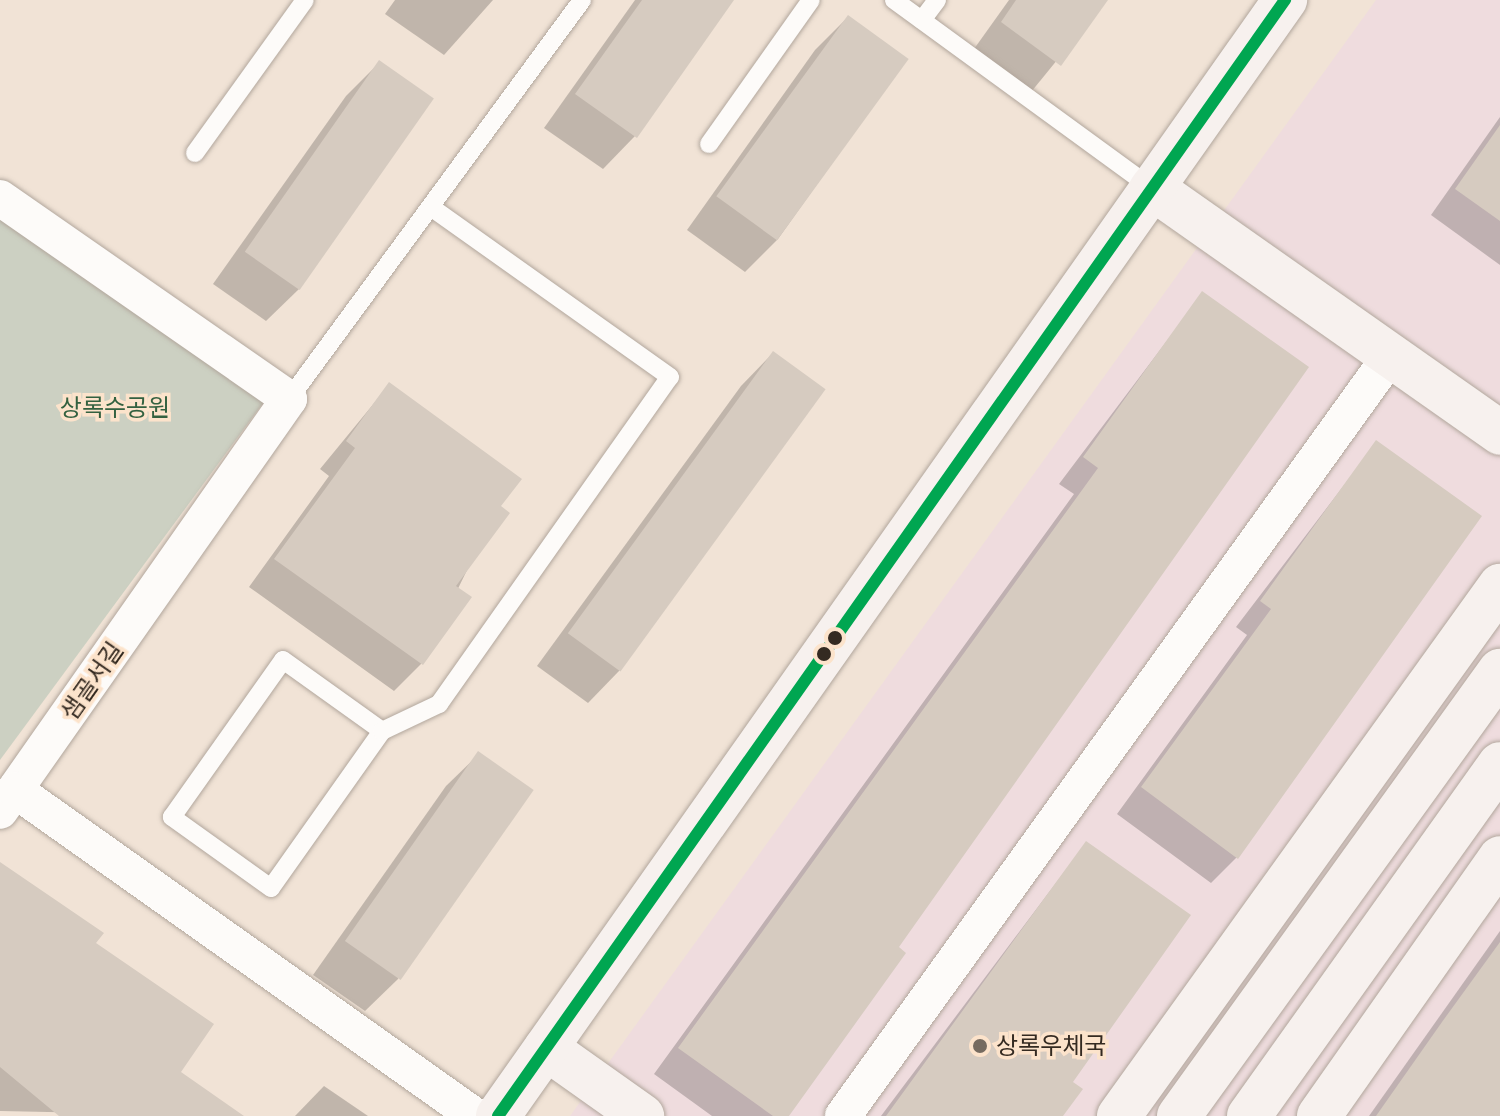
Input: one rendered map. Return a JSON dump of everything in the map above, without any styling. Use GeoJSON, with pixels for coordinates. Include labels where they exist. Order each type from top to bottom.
{"type":"FeatureCollection","features":[{"type":"Feature","properties":{"kind":"street"},"geometry":{"type":"LineString","coordinates":[[498,1116],[1285,0]]}},
{"type":"Feature","properties":{"kind":"street"},"geometry":{"type":"LineString","coordinates":[[1152,188],[1500,433]]}},
{"type":"Feature","properties":{"kind":"street"},"geometry":{"type":"LineString","coordinates":[[0,198],[289,399]]}},
{"type":"Feature","properties":{"kind":"street"},"geometry":{"type":"LineString","coordinates":[[843,1116],[1391,355]]}},
{"type":"Feature","properties":{"kind":"street","name":"샘골서길"},"geometry":{"type":"LineString","coordinates":[[289,399],[8,801],[475,1116]]}},
{"type":"Feature","properties":{"kind":"street"},"geometry":{"type":"LineString","coordinates":[[1119,1116],[1500,586]]}},
{"type":"Feature","properties":{"kind":"street"},"geometry":{"type":"LineString","coordinates":[[1179,1116],[1500,671]]}},
{"type":"Feature","properties":{"kind":"street"},"geometry":{"type":"LineString","coordinates":[[1249,1116],[1500,764]]}},
{"type":"Feature","properties":{"kind":"street"},"geometry":{"type":"LineString","coordinates":[[1319,1116],[1500,858]]}},
{"type":"Feature","properties":{"kind":"street"},"geometry":{"type":"LineString","coordinates":[[546,1048],[642,1116]]}},
{"type":"Feature","properties":{"kind":"lane"},"geometry":{"type":"LineString","coordinates":[[195,153],[305,0]]}},
{"type":"Feature","properties":{"kind":"lane"},"geometry":{"type":"LineString","coordinates":[[289,399],[582,0]]}},
{"type":"Feature","properties":{"kind":"lane"},"geometry":{"type":"LineString","coordinates":[[709,144],[811,0]]}},
{"type":"Feature","properties":{"kind":"lane"},"geometry":{"type":"LineString","coordinates":[[894,0],[1152,188]]}},
{"type":"Feature","properties":{"kind":"lane"},"geometry":{"type":"LineString","coordinates":[[922,20],[937,0]]}},
{"type":"Feature","properties":{"kind":"lane"},"geometry":{"type":"LineString","coordinates":[[382,731],[283,660],[172,817],[271,888],[382,731],[439,704],[670,377],[432,208]]}},
{"type":"Feature","properties":{"kind":"shaded area"},"geometry":{"type":"Polygon","coordinates":[[[1376,0],[1500,0],[1500,1116],[570,1116],[1376,0]]]}},
{"type":"Feature","properties":{"kind":"green space","name":"상록수공원"},"geometry":{"type":"Polygon","coordinates":[[[0,180],[277,384],[0,760],[0,180]]]}},
{"type":"Feature","properties":{"kind":"building"},"geometry":{"type":"Polygon","coordinates":[[[642,0],[734,0],[637,138],[575,94],[642,0]]]}},
{"type":"Feature","properties":{"kind":"building"},"geometry":{"type":"Polygon","coordinates":[[[1016,0],[1108,0],[1061,66],[1001,22],[1016,0]]]}},
{"type":"Feature","properties":{"kind":"building"},"geometry":{"type":"Polygon","coordinates":[[[848,15],[909,59],[777,240],[716,196],[848,15]]]}},
{"type":"Feature","properties":{"kind":"building"},"geometry":{"type":"Polygon","coordinates":[[[379,60],[434,98],[300,290],[245,252],[379,60]]]}},
{"type":"Feature","properties":{"kind":"building"},"geometry":{"type":"Polygon","coordinates":[[[1500,125],[1500,221],[1455,189],[1500,125]]]}},
{"type":"Feature","properties":{"kind":"building"},"geometry":{"type":"Polygon","coordinates":[[[1202,291],[1309,367],[899,947],[906,953],[789,1116],[773,1116],[678,1048],[1098,468],[1083,457],[1202,291]]]}},
{"type":"Feature","properties":{"kind":"building"},"geometry":{"type":"Polygon","coordinates":[[[773,351],[826,389],[620,672],[568,633],[773,351]]]}},
{"type":"Feature","properties":{"kind":"building"},"geometry":{"type":"Polygon","coordinates":[[[389,382],[522,479],[501,506],[510,513],[456,586],[472,597],[423,665],[274,559],[355,448],[346,441],[389,382]]]}},
{"type":"Feature","properties":{"kind":"building"},"geometry":{"type":"Polygon","coordinates":[[[1376,440],[1482,516],[1238,859],[1141,787],[1271,609],[1260,601],[1376,440]]]}},
{"type":"Feature","properties":{"kind":"building"},"geometry":{"type":"Polygon","coordinates":[[[478,751],[534,790],[401,980],[345,941],[478,751]]]}},
{"type":"Feature","properties":{"kind":"building"},"geometry":{"type":"Polygon","coordinates":[[[1086,841],[1191,915],[1073,1082],[1083,1089],[1063,1116],[886,1116],[1086,841]]]}},
{"type":"Feature","properties":{"kind":"building"},"geometry":{"type":"Polygon","coordinates":[[[0,862],[104,933],[96,943],[214,1024],[181,1072],[244,1116],[59,1116],[0,1067],[0,862]]]}},
{"type":"Feature","properties":{"kind":"building"},"geometry":{"type":"Polygon","coordinates":[[[1500,942],[1500,1116],[1376,1116],[1442,1022],[1500,942]]]}},
{"type":"Feature","properties":{"kind":"transit line"},"geometry":{"type":"LineString","coordinates":[[498,1116],[1285,0]]}},
{"type":"Feature","properties":{"kind":"place","name":"상록우체국"},"geometry":{"type":"Point","coordinates":[980,1046]}}]}
